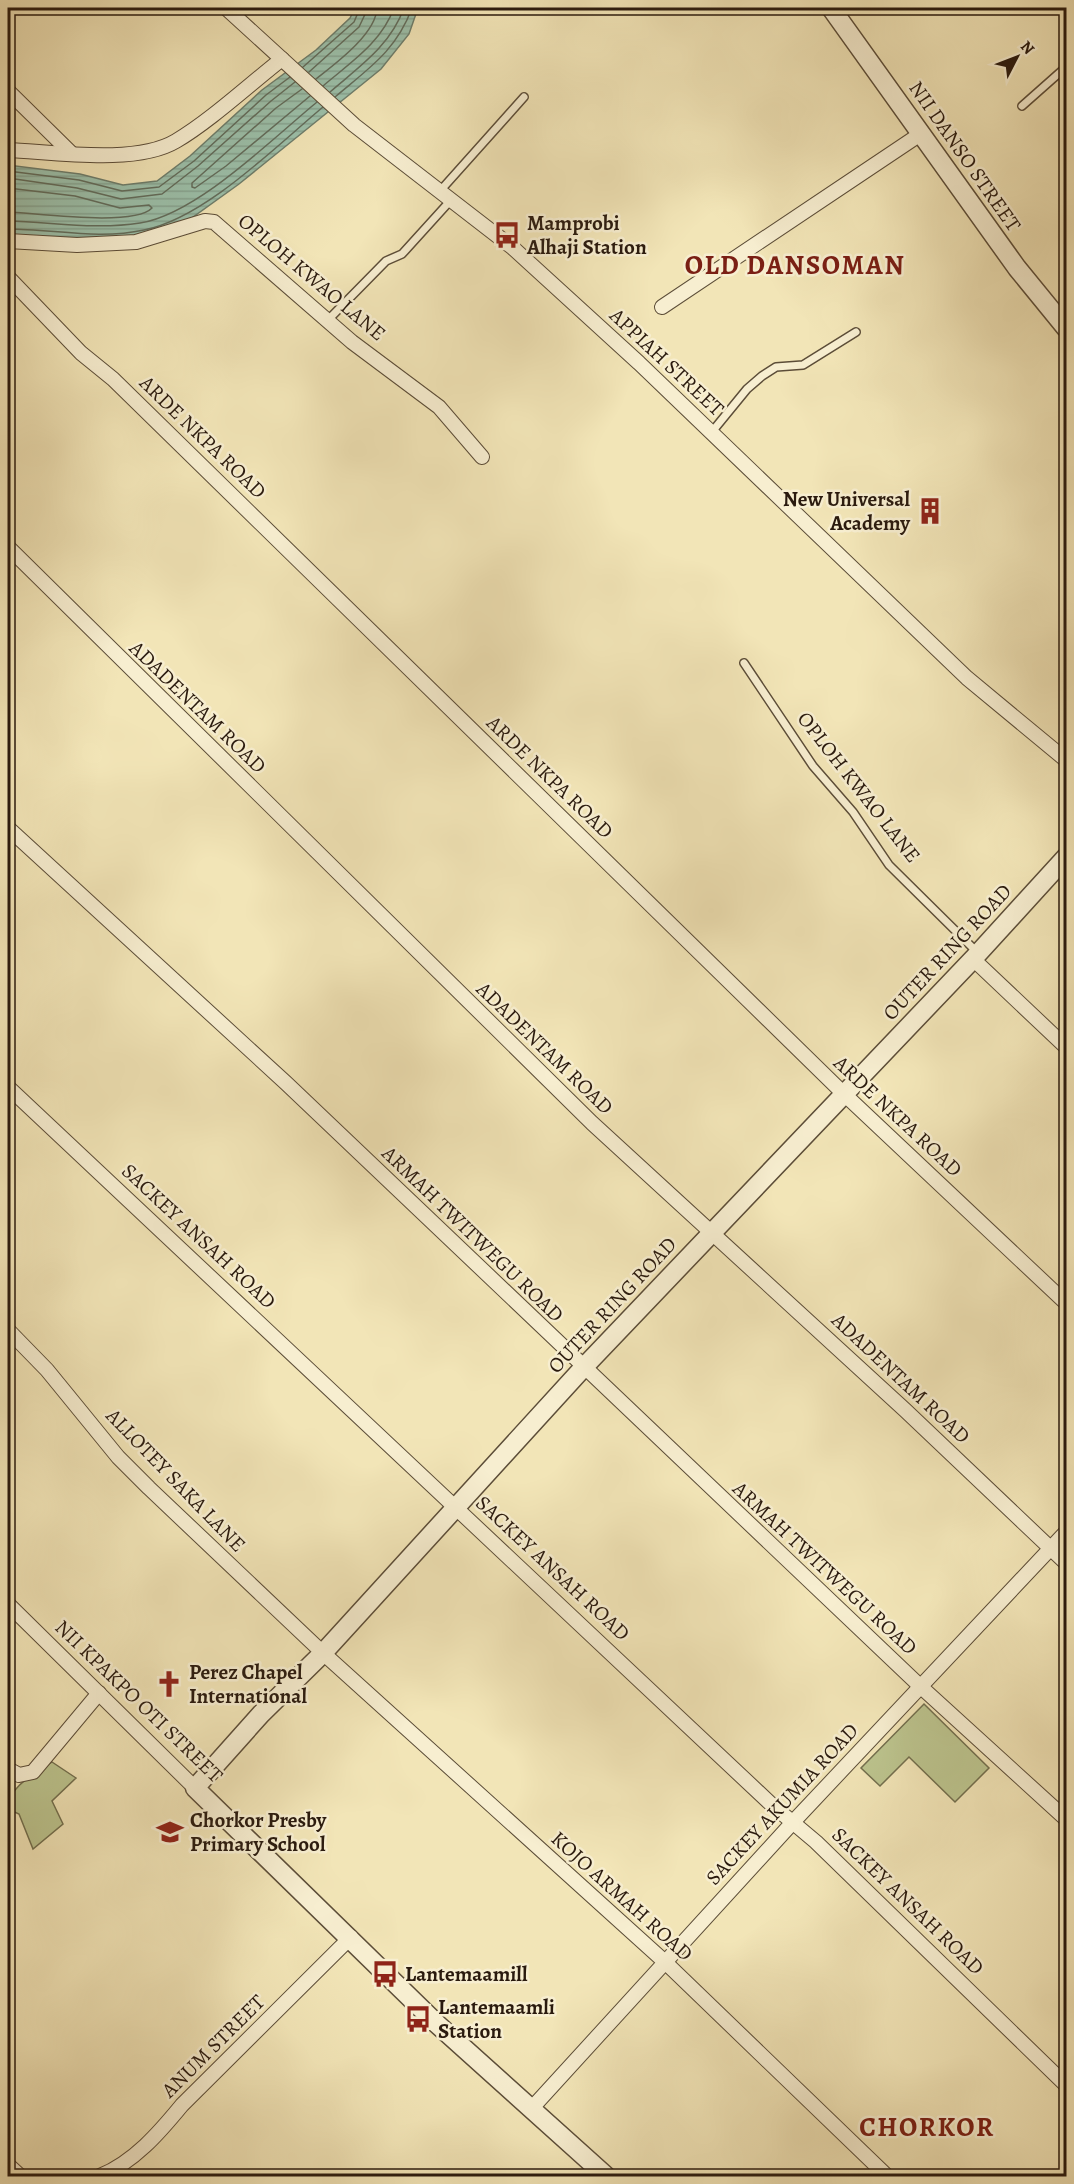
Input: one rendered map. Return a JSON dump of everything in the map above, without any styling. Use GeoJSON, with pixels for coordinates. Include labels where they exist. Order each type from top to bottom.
{"type":"FeatureCollection","features":[{"type":"Feature","properties":{"kind":"street","name":"APPIAH STREET"},"geometry":{"type":"LineString","coordinates":[[226,8],[354,125],[513,248],[711,433],[967,678],[1066,760]]}},
{"type":"Feature","properties":{"kind":"street","name":"NII DANSO STREET"},"geometry":{"type":"LineString","coordinates":[[831,8],[1017,268],[1066,328]]}},
{"type":"Feature","properties":{"kind":"street"},"geometry":{"type":"LineString","coordinates":[[8,150],[128,155],[175,142],[285,62]]}},
{"type":"Feature","properties":{"kind":"street"},"geometry":{"type":"LineString","coordinates":[[8,91],[71,153]]}},
{"type":"Feature","properties":{"kind":"street"},"geometry":{"type":"LineString","coordinates":[[662,307],[922,133]]}},
{"type":"Feature","properties":{"kind":"street","name":"OPLOH KWAO LANE"},"geometry":{"type":"LineString","coordinates":[[8,241],[77,245],[136,242],[205,221],[214,222],[327,321],[439,407],[482,457]]}},
{"type":"Feature","properties":{"kind":"street","name":"ARDE NKPA ROAD"},"geometry":{"type":"LineString","coordinates":[[8,277],[73,345],[113,379],[843,1094],[1066,1303]]}},
{"type":"Feature","properties":{"kind":"street","name":"ADADENTAM ROAD"},"geometry":{"type":"LineString","coordinates":[[8,548],[592,1123],[713,1232],[1066,1563]]}},
{"type":"Feature","properties":{"kind":"street","name":"ARMAH TWITWEGU ROAD"},"geometry":{"type":"LineString","coordinates":[[8,828],[286,1083],[583,1368],[920,1686],[1066,1819]]}},
{"type":"Feature","properties":{"kind":"street","name":"OUTER RING ROAD"},"geometry":{"type":"LineString","coordinates":[[195,1788],[261,1714],[323,1653],[583,1368],[976,956],[1066,857]]}},
{"type":"Feature","properties":{"kind":"street"},"geometry":{"type":"LineString","coordinates":[[976,956],[1066,1047]]}},
{"type":"Feature","properties":{"kind":"street","name":"SACKEY ANSAH ROAD"},"geometry":{"type":"LineString","coordinates":[[8,1087],[772,1804],[794,1821],[1066,2085]]}},
{"type":"Feature","properties":{"kind":"street","name":"ALLOTEY SAKA LANE"},"geometry":{"type":"LineString","coordinates":[[8,1330],[47,1370],[118,1456],[148,1488],[323,1653]]}},
{"type":"Feature","properties":{"kind":"street","name":"SACKEY AKUMIA ROAD"},"geometry":{"type":"LineString","coordinates":[[532,2108],[794,1821],[1066,1532]]}},
{"type":"Feature","properties":{"kind":"street","name":"NII KPAKPO OTI STREET"},"geometry":{"type":"LineString","coordinates":[[8,1604],[351,1937],[437,2024],[606,2176]]}},
{"type":"Feature","properties":{"kind":"street","name":"KOJO ARMAH ROAD"},"geometry":{"type":"LineString","coordinates":[[323,1653],[665,1962],[887,2176]]}},
{"type":"Feature","properties":{"kind":"street"},"geometry":{"type":"LineString","coordinates":[[8,1769],[19,1775],[33,1772],[99,1693]]}},
{"type":"Feature","properties":{"kind":"street","name":"ANUM STREET"},"geometry":{"type":"LineString","coordinates":[[100,2176],[141,2151],[160,2133],[182,2105],[351,1937]]}},
{"type":"Feature","properties":{"kind":"street"},"geometry":{"type":"LineString","coordinates":[[8,2165],[20,2176]]}},
{"type":"Feature","properties":{"kind":"lane"},"geometry":{"type":"LineString","coordinates":[[1022,106],[1066,67]]}},
{"type":"Feature","properties":{"kind":"lane"},"geometry":{"type":"LineString","coordinates":[[327,321],[386,261],[402,254],[445,195],[524,97]]}},
{"type":"Feature","properties":{"kind":"lane"},"geometry":{"type":"LineString","coordinates":[[711,433],[747,389],[762,376],[776,367],[803,365],[856,332]]}},
{"type":"Feature","properties":{"kind":"lane","name":"OPLOH KWAO LANE"},"geometry":{"type":"LineString","coordinates":[[744,663],[813,766],[853,812],[889,865],[976,956]]}},
{"type":"Feature","properties":{"kind":"shaded area"},"geometry":{"type":"Polygon","coordinates":[[[924,1704],[989,1768],[955,1802],[909,1757],[880,1786],[861,1768],[924,1704]]]}},
{"type":"Feature","properties":{"kind":"shaded area"},"geometry":{"type":"Polygon","coordinates":[[[52,1762],[76,1778],[52,1801],[63,1824],[33,1849],[19,1814],[8,1809],[9,1801],[17,1787],[52,1762]]]}},
{"type":"Feature","properties":{"kind":"water"},"geometry":{"type":"Polygon","coordinates":[[[355,8],[418,8],[409,34],[381,69],[239,184],[186,222],[145,236],[86,241],[8,234],[8,165],[80,174],[123,185],[157,181],[190,156],[262,90],[316,50],[350,18],[355,8]]]}},
{"type":"Feature","properties":{"kind":"place","name":"Mamprobi Alhaji Station"},"geometry":{"type":"Point","coordinates":[507,235]}},
{"type":"Feature","properties":{"kind":"place","name":"New Universal Academy"},"geometry":{"type":"Point","coordinates":[930,511]}},
{"type":"Feature","properties":{"kind":"place","name":"Perez Chapel International"},"geometry":{"type":"Point","coordinates":[169,1684]}},
{"type":"Feature","properties":{"kind":"place","name":"Chorkor Presby Primary School"},"geometry":{"type":"Point","coordinates":[170,1832]}},
{"type":"Feature","properties":{"kind":"place","name":"Lantemaamill"},"geometry":{"type":"Point","coordinates":[385,1974]}},
{"type":"Feature","properties":{"kind":"place","name":"Lantemaamli Station"},"geometry":{"type":"Point","coordinates":[418,2019]}},
{"type":"Feature","properties":{"kind":"district","name":"OLD DANSOMAN"},"geometry":{"type":"Point","coordinates":[795,265]}},
{"type":"Feature","properties":{"kind":"district","name":"CHORKOR"},"geometry":{"type":"Point","coordinates":[927,2127]}}]}
